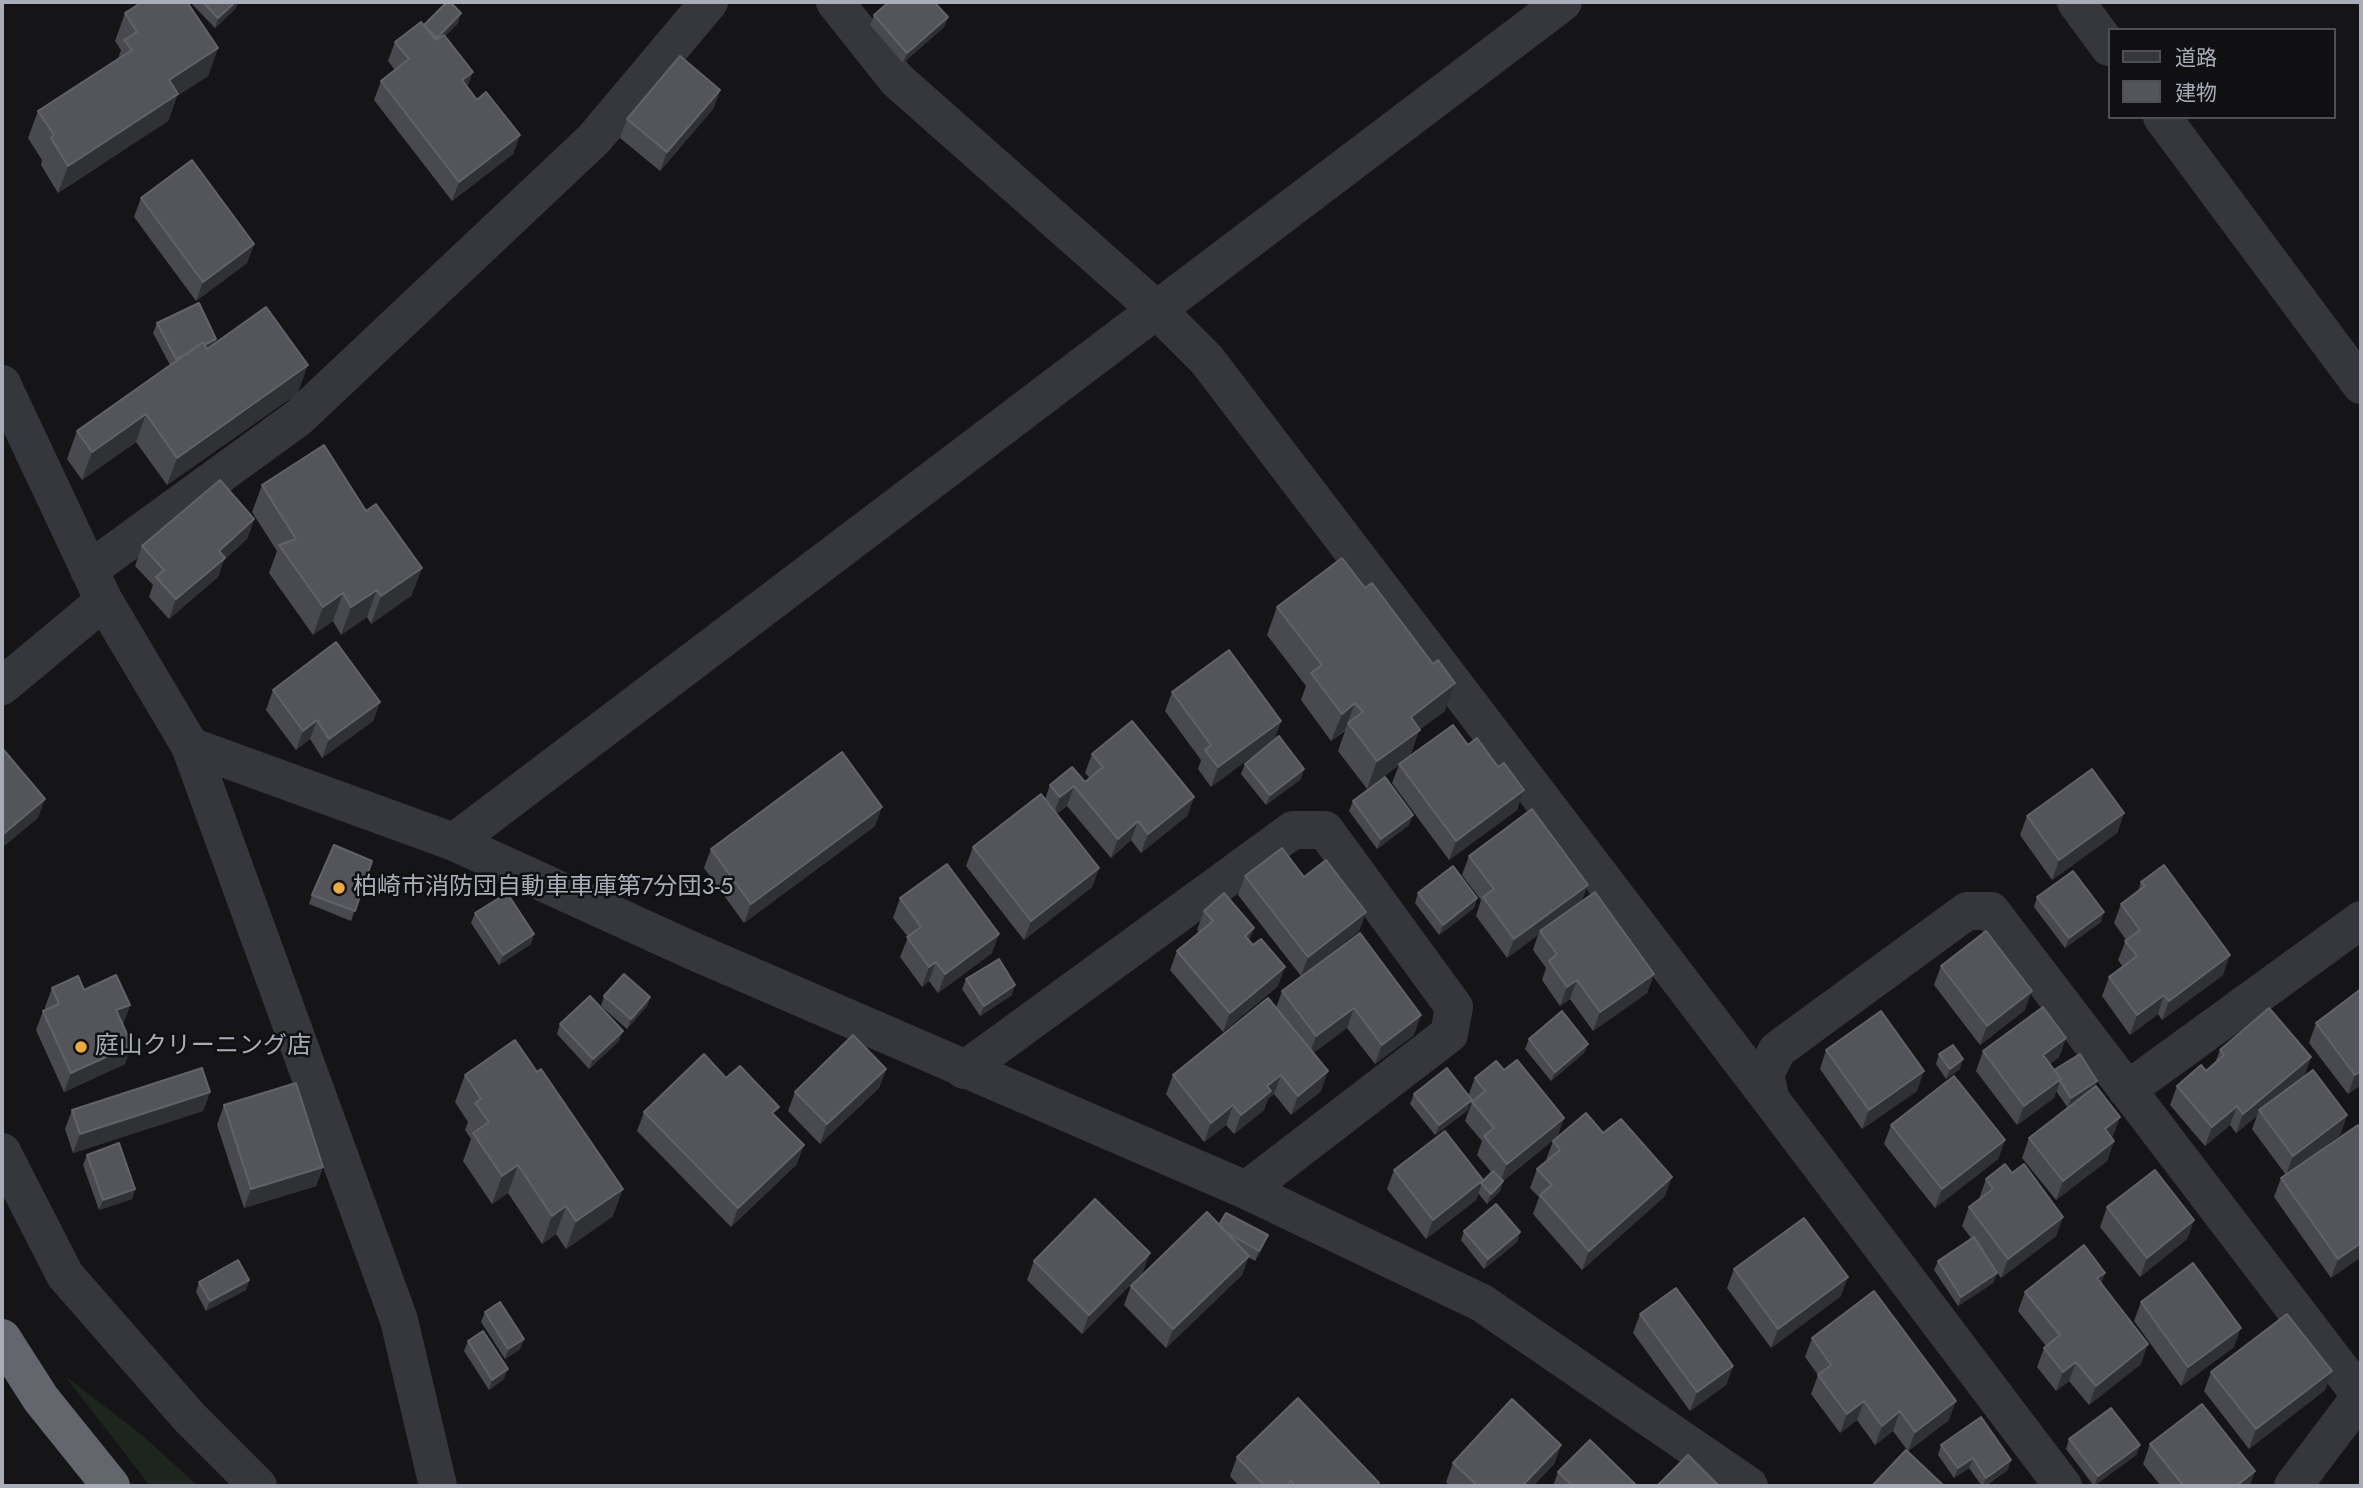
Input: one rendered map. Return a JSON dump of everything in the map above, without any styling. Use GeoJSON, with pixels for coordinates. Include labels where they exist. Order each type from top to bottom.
{"type":"FeatureCollection","features":[{"type":"Feature","properties":{"kind":"highway"},"geometry":{"type":"LineString","coordinates":[[2,1338],[41,1399],[111,1486]]}},
{"type":"Feature","properties":{"kind":"street"},"geometry":{"type":"LineString","coordinates":[[2,686],[96,586],[298,418],[594,139],[709,2]]}},
{"type":"Feature","properties":{"kind":"street"},"geometry":{"type":"LineString","coordinates":[[835,2],[897,80],[1157,310],[1207,360],[2063,1486]]}},
{"type":"Feature","properties":{"kind":"street"},"geometry":{"type":"LineString","coordinates":[[454,842],[1563,2]]}},
{"type":"Feature","properties":{"kind":"street"},"geometry":{"type":"LineString","coordinates":[[2076,2],[2108,46]]}},
{"type":"Feature","properties":{"kind":"street"},"geometry":{"type":"LineString","coordinates":[[2163,119],[2361,385]]}},
{"type":"Feature","properties":{"kind":"street"},"geometry":{"type":"LineString","coordinates":[[2,384],[96,586],[190,746],[399,1320],[438,1486]]}},
{"type":"Feature","properties":{"kind":"street"},"geometry":{"type":"LineString","coordinates":[[190,746],[454,842],[964,1070],[1246,1189],[1482,1303],[1749,1486]]}},
{"type":"Feature","properties":{"kind":"street"},"geometry":{"type":"LineString","coordinates":[[964,1070],[1293,830],[1325,830],[1454,1007],[1448,1034],[1246,1189]]}},
{"type":"Feature","properties":{"kind":"street"},"geometry":{"type":"LineString","coordinates":[[1771,1100],[1765,1075],[1777,1051],[1967,911],[1991,911],[2361,1396],[2293,1486]]}},
{"type":"Feature","properties":{"kind":"street"},"geometry":{"type":"LineString","coordinates":[[2127,1090],[2361,920]]}},
{"type":"Feature","properties":{"kind":"street"},"geometry":{"type":"LineString","coordinates":[[2,1152],[65,1275],[190,1418],[258,1486]]}},
{"type":"Feature","properties":{"kind":"shaded area"},"geometry":{"type":"Polygon","coordinates":[[[65,1376],[142,1435],[198,1486],[150,1486],[65,1376]]]}},
{"type":"Feature","properties":{"kind":"building"},"geometry":{"type":"Polygon","coordinates":[[[142,2],[187,2],[218,48],[169,80],[178,94],[68,166],[51,138],[54,135],[38,111],[132,50],[124,40],[137,32],[125,13],[142,2]]]}},
{"type":"Feature","properties":{"kind":"building"},"geometry":{"type":"Polygon","coordinates":[[[203,2],[235,2],[218,18],[203,2]]]}},
{"type":"Feature","properties":{"kind":"building"},"geometry":{"type":"Polygon","coordinates":[[[447,2],[461,13],[437,38],[424,25],[447,2]]]}},
{"type":"Feature","properties":{"kind":"building"},"geometry":{"type":"Polygon","coordinates":[[[889,2],[934,2],[948,17],[907,53],[874,15],[889,2]]]}},
{"type":"Feature","properties":{"kind":"building"},"geometry":{"type":"Polygon","coordinates":[[[421,22],[436,40],[444,35],[473,72],[462,80],[477,100],[486,92],[520,135],[459,182],[381,81],[409,59],[395,42],[421,22]]]}},
{"type":"Feature","properties":{"kind":"building"},"geometry":{"type":"Polygon","coordinates":[[[680,56],[720,90],[667,152],[627,119],[680,56]]]}},
{"type":"Feature","properties":{"kind":"building"},"geometry":{"type":"Polygon","coordinates":[[[192,160],[254,244],[203,282],[141,198],[192,160]]]}},
{"type":"Feature","properties":{"kind":"building"},"geometry":{"type":"Polygon","coordinates":[[[199,303],[216,339],[204,345],[203,342],[176,359],[157,323],[199,303]]]}},
{"type":"Feature","properties":{"kind":"building"},"geometry":{"type":"Polygon","coordinates":[[[266,307],[308,365],[177,458],[146,414],[92,452],[77,431],[203,342],[207,349],[266,307]]]}},
{"type":"Feature","properties":{"kind":"building"},"geometry":{"type":"Polygon","coordinates":[[[324,445],[366,511],[376,504],[422,568],[381,596],[377,590],[351,607],[343,593],[323,607],[279,545],[296,539],[262,485],[324,445]]]}},
{"type":"Feature","properties":{"kind":"building"},"geometry":{"type":"Polygon","coordinates":[[[220,480],[254,519],[219,551],[225,558],[176,599],[156,577],[164,570],[142,546],[220,480]]]}},
{"type":"Feature","properties":{"kind":"building"},"geometry":{"type":"Polygon","coordinates":[[[1342,558],[1365,588],[1372,583],[1433,664],[1438,660],[1455,683],[1411,717],[1420,730],[1377,761],[1348,723],[1363,712],[1355,703],[1342,714],[1311,673],[1322,665],[1277,607],[1342,558]]]}},
{"type":"Feature","properties":{"kind":"building"},"geometry":{"type":"Polygon","coordinates":[[[336,642],[380,702],[329,739],[317,720],[303,731],[273,690],[336,642]]]}},
{"type":"Feature","properties":{"kind":"building"},"geometry":{"type":"Polygon","coordinates":[[[1229,650],[1281,721],[1218,767],[1205,750],[1211,745],[1172,692],[1229,650]]]}},
{"type":"Feature","properties":{"kind":"building"},"geometry":{"type":"Polygon","coordinates":[[[1132,721],[1194,797],[1148,834],[1138,821],[1118,839],[1074,786],[1060,797],[1050,785],[1072,767],[1085,782],[1103,767],[1092,754],[1132,721]]]}},
{"type":"Feature","properties":{"kind":"building"},"geometry":{"type":"Polygon","coordinates":[[[1453,725],[1468,745],[1477,738],[1498,767],[1504,763],[1524,790],[1456,841],[1399,764],[1453,725]]]}},
{"type":"Feature","properties":{"kind":"building"},"geometry":{"type":"Polygon","coordinates":[[[1279,736],[1304,769],[1270,795],[1245,764],[1279,736]]]}},
{"type":"Feature","properties":{"kind":"building"},"geometry":{"type":"Polygon","coordinates":[[[2,748],[45,799],[2,835],[2,748]]]}},
{"type":"Feature","properties":{"kind":"building"},"geometry":{"type":"Polygon","coordinates":[[[842,752],[882,807],[751,904],[711,849],[842,752]]]}},
{"type":"Feature","properties":{"kind":"building"},"geometry":{"type":"Polygon","coordinates":[[[2092,769],[2124,813],[2059,860],[2027,816],[2092,769]]]}},
{"type":"Feature","properties":{"kind":"building"},"geometry":{"type":"Polygon","coordinates":[[[1385,777],[1413,815],[1381,839],[1353,801],[1385,777]]]}},
{"type":"Feature","properties":{"kind":"building"},"geometry":{"type":"Polygon","coordinates":[[[1041,794],[1099,868],[1031,921],[973,847],[1041,794]]]}},
{"type":"Feature","properties":{"kind":"building"},"geometry":{"type":"Polygon","coordinates":[[[1532,809],[1588,885],[1514,939],[1483,897],[1494,889],[1469,856],[1532,809]]]}},
{"type":"Feature","properties":{"kind":"building","name":"柏崎市消防団自動車車庫第7分団3-5"},"geometry":{"type":"Polygon","coordinates":[[[334,845],[372,861],[355,911],[312,895],[334,845]]]}},
{"type":"Feature","properties":{"kind":"building"},"geometry":{"type":"Polygon","coordinates":[[[1282,848],[1304,877],[1326,860],[1366,912],[1308,957],[1245,876],[1282,848]]]}},
{"type":"Feature","properties":{"kind":"building"},"geometry":{"type":"Polygon","coordinates":[[[947,864],[999,934],[945,974],[936,962],[929,967],[907,937],[921,927],[900,898],[947,864]]]}},
{"type":"Feature","properties":{"kind":"building"},"geometry":{"type":"Polygon","coordinates":[[[2164,865],[2230,955],[2169,1001],[2164,995],[2137,1015],[2109,977],[2137,956],[2125,941],[2140,930],[2121,904],[2145,886],[2141,882],[2164,865]]]}},
{"type":"Feature","properties":{"kind":"building"},"geometry":{"type":"Polygon","coordinates":[[[1453,866],[1477,898],[1443,925],[1418,893],[1453,866]]]}},
{"type":"Feature","properties":{"kind":"building"},"geometry":{"type":"Polygon","coordinates":[[[2073,871],[2104,912],[2069,938],[2037,897],[2073,871]]]}},
{"type":"Feature","properties":{"kind":"building"},"geometry":{"type":"Polygon","coordinates":[[[1595,892],[1654,974],[1600,1012],[1577,980],[1567,987],[1549,961],[1557,954],[1540,931],[1595,892]]]}},
{"type":"Feature","properties":{"kind":"building"},"geometry":{"type":"Polygon","coordinates":[[[507,893],[534,934],[503,955],[475,913],[507,893]]]}},
{"type":"Feature","properties":{"kind":"building"},"geometry":{"type":"Polygon","coordinates":[[[1224,893],[1254,928],[1245,936],[1253,945],[1261,939],[1285,967],[1230,1013],[1177,951],[1213,921],[1204,911],[1224,893]]]}},
{"type":"Feature","properties":{"kind":"building"},"geometry":{"type":"Polygon","coordinates":[[[1986,931],[2032,991],[1987,1026],[1941,966],[1986,931]]]}},
{"type":"Feature","properties":{"kind":"building"},"geometry":{"type":"Polygon","coordinates":[[[1360,933],[1421,1015],[1382,1045],[1354,1008],[1316,1036],[1282,991],[1360,933]]]}},
{"type":"Feature","properties":{"kind":"building"},"geometry":{"type":"Polygon","coordinates":[[[999,959],[1015,985],[984,1006],[966,979],[999,959]]]}},
{"type":"Feature","properties":{"kind":"building"},"geometry":{"type":"Polygon","coordinates":[[[624,974],[650,997],[631,1019],[604,996],[624,974]]]}},
{"type":"Feature","properties":{"kind":"building","name":"庭山クリーニング店"},"geometry":{"type":"Polygon","coordinates":[[[116,975],[130,1005],[116,1010],[132,1045],[71,1073],[43,1011],[59,1004],[52,988],[78,976],[84,990],[116,975]]]}},
{"type":"Feature","properties":{"kind":"building"},"geometry":{"type":"Polygon","coordinates":[[[2361,989],[2361,1071],[2355,1075],[2316,1023],[2361,989]]]}},
{"type":"Feature","properties":{"kind":"building"},"geometry":{"type":"Polygon","coordinates":[[[590,996],[623,1031],[593,1059],[560,1024],[590,996]]]}},
{"type":"Feature","properties":{"kind":"building"},"geometry":{"type":"Polygon","coordinates":[[[1268,998],[1328,1071],[1298,1096],[1281,1075],[1267,1086],[1271,1091],[1241,1115],[1233,1105],[1211,1123],[1173,1075],[1268,998]]]}},
{"type":"Feature","properties":{"kind":"building"},"geometry":{"type":"Polygon","coordinates":[[[2043,1007],[2066,1038],[2043,1055],[2061,1079],[2024,1106],[1983,1051],[2043,1007]]]}},
{"type":"Feature","properties":{"kind":"building"},"geometry":{"type":"Polygon","coordinates":[[[2269,1008],[2311,1057],[2243,1114],[2237,1106],[2212,1127],[2177,1086],[2201,1065],[2206,1071],[2224,1055],[2220,1050],[2269,1008]]]}},
{"type":"Feature","properties":{"kind":"building"},"geometry":{"type":"Polygon","coordinates":[[[1562,1011],[1588,1044],[1555,1072],[1529,1039],[1562,1011]]]}},
{"type":"Feature","properties":{"kind":"building"},"geometry":{"type":"Polygon","coordinates":[[[1881,1011],[1924,1071],[1869,1110],[1826,1050],[1881,1011]]]}},
{"type":"Feature","properties":{"kind":"building"},"geometry":{"type":"Polygon","coordinates":[[[853,1035],[886,1069],[827,1124],[795,1092],[853,1035]]]}},
{"type":"Feature","properties":{"kind":"building"},"geometry":{"type":"Polygon","coordinates":[[[515,1040],[537,1072],[541,1069],[623,1189],[576,1221],[566,1206],[552,1216],[518,1165],[502,1176],[473,1133],[489,1122],[475,1103],[481,1099],[465,1075],[515,1040]]]}},
{"type":"Feature","properties":{"kind":"building"},"geometry":{"type":"Polygon","coordinates":[[[1953,1045],[1963,1059],[1950,1069],[1939,1054],[1953,1045]]]}},
{"type":"Feature","properties":{"kind":"building"},"geometry":{"type":"Polygon","coordinates":[[[704,1054],[726,1078],[740,1066],[779,1107],[772,1113],[804,1145],[738,1208],[644,1112],[704,1054]]]}},
{"type":"Feature","properties":{"kind":"building"},"geometry":{"type":"Polygon","coordinates":[[[2080,1054],[2097,1081],[2071,1098],[2054,1070],[2080,1054]]]}},
{"type":"Feature","properties":{"kind":"building"},"geometry":{"type":"Polygon","coordinates":[[[1517,1060],[1564,1118],[1507,1164],[1484,1136],[1494,1128],[1472,1102],[1485,1091],[1475,1078],[1496,1061],[1504,1070],[1517,1060]]]}},
{"type":"Feature","properties":{"kind":"building"},"geometry":{"type":"Polygon","coordinates":[[[202,1068],[210,1092],[80,1134],[72,1110],[202,1068]]]}},
{"type":"Feature","properties":{"kind":"building"},"geometry":{"type":"Polygon","coordinates":[[[1447,1068],[1472,1100],[1439,1125],[1414,1094],[1447,1068]]]}},
{"type":"Feature","properties":{"kind":"building"},"geometry":{"type":"Polygon","coordinates":[[[2313,1070],[2347,1115],[2293,1156],[2259,1110],[2313,1070]]]}},
{"type":"Feature","properties":{"kind":"building"},"geometry":{"type":"Polygon","coordinates":[[[1954,1076],[2005,1140],[1942,1189],[1891,1125],[1954,1076]]]}},
{"type":"Feature","properties":{"kind":"building"},"geometry":{"type":"Polygon","coordinates":[[[296,1083],[323,1167],[251,1189],[224,1105],[296,1083]]]}},
{"type":"Feature","properties":{"kind":"building"},"geometry":{"type":"Polygon","coordinates":[[[2096,1086],[2120,1117],[2105,1129],[2114,1141],[2063,1181],[2029,1138],[2096,1086]]]}},
{"type":"Feature","properties":{"kind":"building"},"geometry":{"type":"Polygon","coordinates":[[[1586,1113],[1603,1133],[1621,1119],[1672,1177],[1589,1251],[1540,1195],[1552,1185],[1537,1169],[1560,1150],[1553,1141],[1586,1113]]]}},
{"type":"Feature","properties":{"kind":"building"},"geometry":{"type":"Polygon","coordinates":[[[2358,1125],[2361,1129],[2361,1243],[2338,1259],[2281,1178],[2358,1125]]]}},
{"type":"Feature","properties":{"kind":"building"},"geometry":{"type":"Polygon","coordinates":[[[1445,1131],[1483,1180],[1433,1220],[1394,1170],[1445,1131]]]}},
{"type":"Feature","properties":{"kind":"building"},"geometry":{"type":"Polygon","coordinates":[[[119,1143],[135,1189],[103,1200],[87,1155],[119,1143]]]}},
{"type":"Feature","properties":{"kind":"building"},"geometry":{"type":"Polygon","coordinates":[[[2005,1164],[2012,1173],[2024,1164],[2063,1217],[2008,1259],[1969,1207],[1993,1189],[1986,1179],[2005,1164]]]}},
{"type":"Feature","properties":{"kind":"building"},"geometry":{"type":"Polygon","coordinates":[[[2155,1170],[2194,1220],[2147,1258],[2107,1207],[2155,1170]]]}},
{"type":"Feature","properties":{"kind":"building"},"geometry":{"type":"Polygon","coordinates":[[[1493,1171],[1503,1181],[1491,1194],[1481,1183],[1493,1171]]]}},
{"type":"Feature","properties":{"kind":"building"},"geometry":{"type":"Polygon","coordinates":[[[1095,1199],[1150,1253],[1089,1315],[1034,1261],[1095,1199]]]}},
{"type":"Feature","properties":{"kind":"building"},"geometry":{"type":"Polygon","coordinates":[[[1496,1204],[1520,1232],[1488,1259],[1464,1231],[1496,1204]]]}},
{"type":"Feature","properties":{"kind":"building"},"geometry":{"type":"Polygon","coordinates":[[[1207,1212],[1249,1256],[1173,1329],[1131,1286],[1207,1212]]]}},
{"type":"Feature","properties":{"kind":"building"},"geometry":{"type":"Polygon","coordinates":[[[1226,1213],[1268,1235],[1259,1251],[1219,1225],[1226,1213]]]}},
{"type":"Feature","properties":{"kind":"building"},"geometry":{"type":"Polygon","coordinates":[[[1804,1218],[1848,1277],[1778,1329],[1734,1269],[1804,1218]]]}},
{"type":"Feature","properties":{"kind":"building"},"geometry":{"type":"Polygon","coordinates":[[[1974,1237],[1997,1273],[1961,1297],[1938,1261],[1974,1237]]]}},
{"type":"Feature","properties":{"kind":"building"},"geometry":{"type":"Polygon","coordinates":[[[2084,1245],[2105,1273],[2097,1278],[2148,1344],[2096,1386],[2076,1362],[2063,1372],[2044,1348],[2060,1335],[2025,1292],[2084,1245]]]}},
{"type":"Feature","properties":{"kind":"building"},"geometry":{"type":"Polygon","coordinates":[[[238,1260],[249,1280],[210,1301],[199,1282],[238,1260]]]}},
{"type":"Feature","properties":{"kind":"building"},"geometry":{"type":"Polygon","coordinates":[[[2193,1263],[2241,1328],[2188,1367],[2141,1302],[2193,1263]]]}},
{"type":"Feature","properties":{"kind":"building"},"geometry":{"type":"Polygon","coordinates":[[[1676,1288],[1733,1366],[1697,1392],[1640,1314],[1676,1288]]]}},
{"type":"Feature","properties":{"kind":"building"},"geometry":{"type":"Polygon","coordinates":[[[1874,1291],[1956,1401],[1915,1432],[1900,1411],[1882,1426],[1864,1401],[1847,1414],[1818,1375],[1831,1365],[1812,1338],[1874,1291]]]}},
{"type":"Feature","properties":{"kind":"building"},"geometry":{"type":"Polygon","coordinates":[[[500,1302],[524,1339],[508,1349],[485,1312],[500,1302]]]}},
{"type":"Feature","properties":{"kind":"building"},"geometry":{"type":"Polygon","coordinates":[[[2287,1314],[2332,1371],[2256,1429],[2211,1372],[2287,1314]]]}},
{"type":"Feature","properties":{"kind":"building"},"geometry":{"type":"Polygon","coordinates":[[[483,1331],[508,1369],[492,1380],[468,1341],[483,1331]]]}},
{"type":"Feature","properties":{"kind":"building"},"geometry":{"type":"Polygon","coordinates":[[[1298,1398],[1379,1483],[1375,1486],[1295,1486],[1291,1481],[1286,1486],[1265,1486],[1237,1457],[1298,1398]]]}},
{"type":"Feature","properties":{"kind":"building"},"geometry":{"type":"Polygon","coordinates":[[[1512,1399],[1561,1445],[1522,1486],[1478,1486],[1453,1463],[1512,1399]]]}},
{"type":"Feature","properties":{"kind":"building"},"geometry":{"type":"Polygon","coordinates":[[[2202,1404],[2255,1471],[2236,1486],[2184,1486],[2150,1444],[2202,1404]]]}},
{"type":"Feature","properties":{"kind":"building"},"geometry":{"type":"Polygon","coordinates":[[[2111,1408],[2140,1445],[2098,1476],[2069,1439],[2111,1408]]]}},
{"type":"Feature","properties":{"kind":"building"},"geometry":{"type":"Polygon","coordinates":[[[1981,1417],[2011,1460],[1986,1478],[1973,1458],[1958,1468],[1941,1445],[1981,1417]]]}},
{"type":"Feature","properties":{"kind":"building"},"geometry":{"type":"Polygon","coordinates":[[[1590,1440],[1637,1486],[1573,1486],[1558,1472],[1590,1440]]]}},
{"type":"Feature","properties":{"kind":"building"},"geometry":{"type":"Polygon","coordinates":[[[1906,1450],[1944,1486],[1872,1486],[1906,1450]]]}},
{"type":"Feature","properties":{"kind":"building"},"geometry":{"type":"Polygon","coordinates":[[[1688,1455],[1719,1486],[1657,1486],[1688,1455]]]}},
{"type":"Feature","properties":{"kind":"place","name":"柏崎市消防団自動車車庫第7分団3-5"},"geometry":{"type":"Point","coordinates":[339,888]}},
{"type":"Feature","properties":{"kind":"place","name":"庭山クリーニング店"},"geometry":{"type":"Point","coordinates":[81,1047]}}]}
